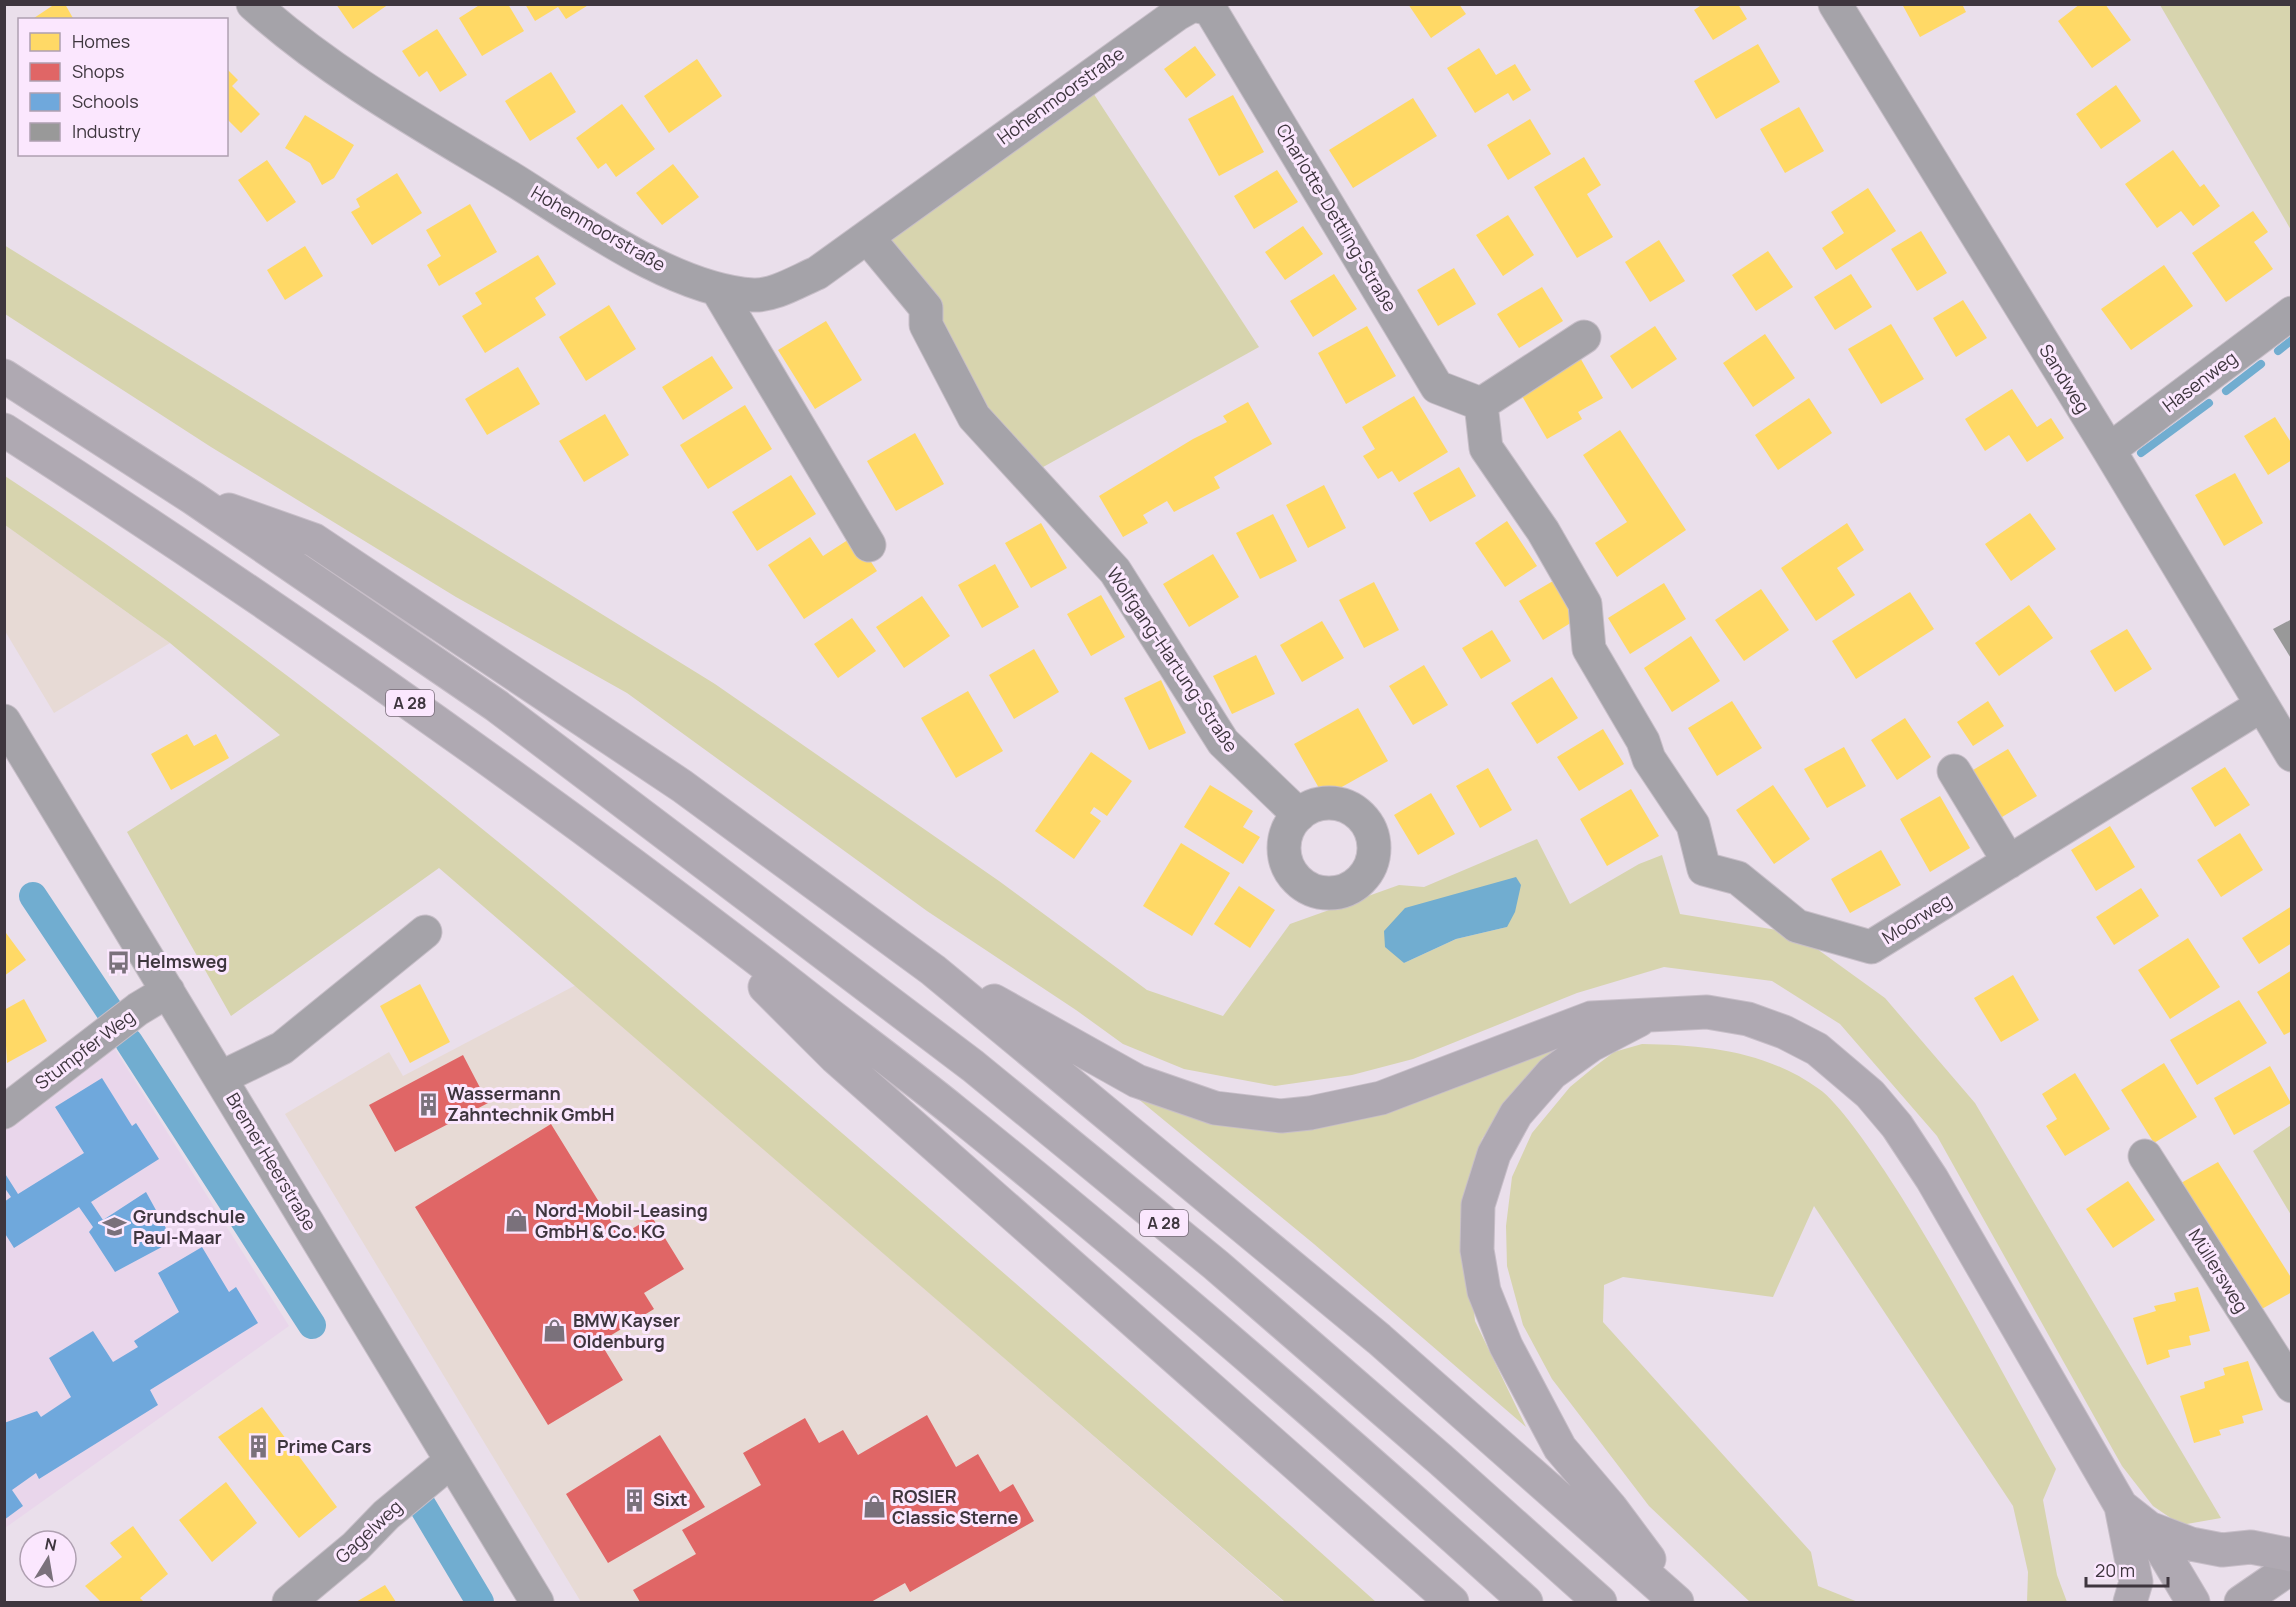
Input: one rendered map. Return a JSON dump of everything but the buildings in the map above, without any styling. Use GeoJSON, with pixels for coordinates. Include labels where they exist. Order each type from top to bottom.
{"type":"FeatureCollection","features":[{"type":"Feature","properties":{"kind":"highway","name":"A 28"},"geometry":{"type":"LineString","coordinates":[[4,376],[193,498],[497,706],[973,1066],[1225,1273],[1600,1602]]}},
{"type":"Feature","properties":{"kind":"highway","name":"A 28"},"geometry":{"type":"LineString","coordinates":[[4,430],[140,517],[449,730],[675,896],[954,1111],[1219,1333],[1408,1496],[1526,1602]]}},
{"type":"Feature","properties":{"kind":"highway"},"geometry":{"type":"LineString","coordinates":[[193,498],[314,540],[682,786],[933,970],[1379,1339],[1679,1602]]}},
{"type":"Feature","properties":{"kind":"highway"},"geometry":{"type":"LineString","coordinates":[[675,896],[836,1059],[1452,1602]]}},
{"type":"Feature","properties":{"kind":"highway"},"geometry":{"type":"LineString","coordinates":[[933,970],[1026,1017],[1137,1081],[1215,1108],[1253,1114],[1310,1113],[1381,1098],[1591,1018],[1707,1012],[1748,1019],[1784,1032],[1817,1049],[1870,1094],[1897,1126],[1932,1179],[2121,1506],[2138,1596]]}},
{"type":"Feature","properties":{"kind":"highway"},"geometry":{"type":"LineString","coordinates":[[1649,1015],[1591,1045],[1552,1073],[1516,1114],[1494,1154],[1478,1205],[1477,1250],[1484,1291],[1506,1346],[1560,1448],[1611,1508],[1679,1602]]}},
{"type":"Feature","properties":{"kind":"highway"},"geometry":{"type":"LineString","coordinates":[[2121,1506],[2149,1528],[2199,1546],[2222,1550],[2251,1547],[2292,1555]]}},
{"type":"Feature","properties":{"kind":"highway"},"geometry":{"type":"LineString","coordinates":[[2149,1528],[2193,1602]]}},
{"type":"Feature","properties":{"kind":"main road"},"geometry":{"type":"LineString","coordinates":[[2241,1602],[2292,1567]]}},
{"type":"Feature","properties":{"kind":"street","name":"Hohenmoorstraße"},"geometry":{"type":"LineString","coordinates":[[252,4],[282,31],[400,111],[627,249],[717,289],[755,295],[778,290],[817,273],[1120,53],[1199,6]]}},
{"type":"Feature","properties":{"kind":"street","name":"Sandweg"},"geometry":{"type":"LineString","coordinates":[[1835,4],[2109,450],[2292,755]]}},
{"type":"Feature","properties":{"kind":"street","name":"Charlotte-Dettling-Straße"},"geometry":{"type":"LineString","coordinates":[[1199,6],[1437,387],[1481,405]]}},
{"type":"Feature","properties":{"kind":"street","name":"Wolfgang-Hartung-Straße"},"geometry":{"type":"LineString","coordinates":[[868,238],[926,308],[926,325],[974,417],[1115,571],[1223,742],[1299,815]]}},
{"type":"Feature","properties":{"kind":"street"},"geometry":{"type":"LineString","coordinates":[[717,289],[869,545]]}},
{"type":"Feature","properties":{"kind":"street","name":"Hasenweg"},"geometry":{"type":"LineString","coordinates":[[2109,450],[2292,313]]}},
{"type":"Feature","properties":{"kind":"street"},"geometry":{"type":"LineString","coordinates":[[1481,405],[1584,337]]}},
{"type":"Feature","properties":{"kind":"street","name":"Moorweg"},"geometry":{"type":"LineString","coordinates":[[1481,405],[1486,448],[1543,531],[1585,604],[1589,649],[1643,741],[1649,759],[1693,825],[1704,869],[1738,878],[1797,927],[1871,947],[2262,705]]}},
{"type":"Feature","properties":{"kind":"street","name":"Bremer Heerstraße"},"geometry":{"type":"LineString","coordinates":[[4,721],[450,1462],[537,1602]]}},
{"type":"Feature","properties":{"kind":"street"},"geometry":{"type":"LineString","coordinates":[[1954,771],[2009,862]]}},
{"type":"Feature","properties":{"kind":"street"},"geometry":{"type":"LineString","coordinates":[[220,1078],[282,1048],[425,932]]}},
{"type":"Feature","properties":{"kind":"street","name":"Stumpfer Weg"},"geometry":{"type":"LineString","coordinates":[[4,1112],[138,1009],[168,991]]}},
{"type":"Feature","properties":{"kind":"street","name":"Müllersweg"},"geometry":{"type":"LineString","coordinates":[[2145,1156],[2292,1386]]}},
{"type":"Feature","properties":{"kind":"street","name":"Gagelweg"},"geometry":{"type":"LineString","coordinates":[[289,1602],[355,1547],[386,1515],[450,1462]]}},
{"type":"Feature","properties":{"kind":"shaded area"},"geometry":{"type":"Polygon","coordinates":[[[2160,5],[2291,5],[2291,230],[2160,5]]]}},
{"type":"Feature","properties":{"kind":"shaded area"},"geometry":{"type":"Polygon","coordinates":[[[1084,79],[1259,347],[1027,476],[868,238],[1084,79]]]}},
{"type":"Feature","properties":{"kind":"shaded area"},"geometry":{"type":"Polygon","coordinates":[[[4,245],[715,684],[999,881],[1147,990],[1223,1016],[1290,924],[1399,885],[1424,887],[1537,839],[1570,904],[1639,864],[1662,855],[1680,914],[1795,933],[1885,998],[1975,1103],[2221,1518],[2181,1525],[2153,1506],[2122,1466],[1937,1136],[1840,1024],[1772,981],[1664,967],[1577,993],[1413,1059],[1352,1075],[1275,1086],[1184,1069],[1123,1044],[927,911],[627,693],[456,597],[211,447],[5,314],[4,245]],[[1507,927],[1384,931],[1404,963],[1456,939],[1507,927]]]}},
{"type":"Feature","properties":{"kind":"shaded area"},"geometry":{"type":"Polygon","coordinates":[[[5,476],[109,546],[313,695],[510,852],[607,932],[944,1221],[1376,1602],[1285,1602],[439,868],[231,1016],[127,832],[280,735],[170,643],[5,525],[5,476]]]}},
{"type":"Feature","properties":{"kind":"shaded area"},"geometry":{"type":"Polygon","coordinates":[[[5,525],[170,643],[54,713],[5,631],[5,525]]]}},
{"type":"Feature","properties":{"kind":"shaded area"},"geometry":{"type":"Polygon","coordinates":[[[576,985],[1284,1602],[581,1602],[285,1114],[389,1052],[403,1076],[576,985]]]}},
{"type":"Feature","properties":{"kind":"shaded area"},"geometry":{"type":"Polygon","coordinates":[[[1574,1036],[1527,1076],[1482,1139],[1464,1215],[1475,1321],[1526,1427],[1314,1244],[1131,1093],[1318,1119],[1574,1036]]]}},
{"type":"Feature","properties":{"kind":"shaded area"},"geometry":{"type":"Polygon","coordinates":[[[1642,1044],[1712,1049],[1757,1058],[1778,1066],[1799,1076],[1827,1095],[1853,1126],[1930,1243],[2056,1469],[2043,1500],[2057,1575],[2067,1602],[2027,1602],[2028,1572],[2013,1506],[1814,1206],[1773,1297],[1623,1277],[1604,1285],[1603,1322],[1811,1552],[1818,1586],[1858,1602],[1750,1602],[1649,1506],[1552,1379],[1523,1325],[1507,1266],[1506,1226],[1512,1177],[1532,1133],[1570,1087],[1614,1052],[1642,1044]]]}},
{"type":"Feature","properties":{"kind":"shaded area","name":"Grundschule Paul-Maar"},"geometry":{"type":"Polygon","coordinates":[[[113,1046],[289,1326],[5,1528],[5,1128],[113,1046]]]}},
{"type":"Feature","properties":{"kind":"shaded area"},"geometry":{"type":"Polygon","coordinates":[[[2291,1125],[2291,1215],[2253,1151],[2291,1125]]]}},
{"type":"Feature","properties":{"kind":"water"},"geometry":{"type":"Polygon","coordinates":[[[1516,877],[1521,885],[1515,912],[1507,927],[1456,939],[1404,963],[1385,947],[1384,931],[1405,908],[1516,877]]]}},
{"type":"Feature","properties":{"kind":"waterway"},"geometry":{"type":"LineString","coordinates":[[2278,351],[2292,340]]}},
{"type":"Feature","properties":{"kind":"waterway"},"geometry":{"type":"LineString","coordinates":[[2226,391],[2261,364]]}},
{"type":"Feature","properties":{"kind":"waterway"},"geometry":{"type":"LineString","coordinates":[[2141,453],[2209,403]]}},
{"type":"Feature","properties":{"kind":"waterway"},"geometry":{"type":"LineString","coordinates":[[33,896],[109,1010]]}},
{"type":"Feature","properties":{"kind":"waterway"},"geometry":{"type":"LineString","coordinates":[[129,1042],[312,1325]]}},
{"type":"Feature","properties":{"kind":"waterway"},"geometry":{"type":"LineString","coordinates":[[419,1500],[480,1602]]}},
{"type":"Feature","properties":{"kind":"place","name":"Helmsweg"},"geometry":{"type":"Point","coordinates":[119,962]}},
{"type":"Feature","properties":{"kind":"place","name":"Wassermann Zahntechnik GmbH"},"geometry":{"type":"Point","coordinates":[429,1104]}},
{"type":"Feature","properties":{"kind":"place","name":"Nord-Mobil-Leasing GmbH & Co. KG"},"geometry":{"type":"Point","coordinates":[517,1221]}},
{"type":"Feature","properties":{"kind":"place","name":"Grundschule Paul-Maar"},"geometry":{"type":"Point","coordinates":[115,1227]}},
{"type":"Feature","properties":{"kind":"place","name":"BMW Kayser Oldenburg"},"geometry":{"type":"Point","coordinates":[555,1331]}},
{"type":"Feature","properties":{"kind":"place","name":"Prime Cars"},"geometry":{"type":"Point","coordinates":[259,1447]}},
{"type":"Feature","properties":{"kind":"place","name":"Sixt"},"geometry":{"type":"Point","coordinates":[635,1500]}},
{"type":"Feature","properties":{"kind":"place","name":"ROSIER Classic Sterne"},"geometry":{"type":"Point","coordinates":[874,1507]}}]}
